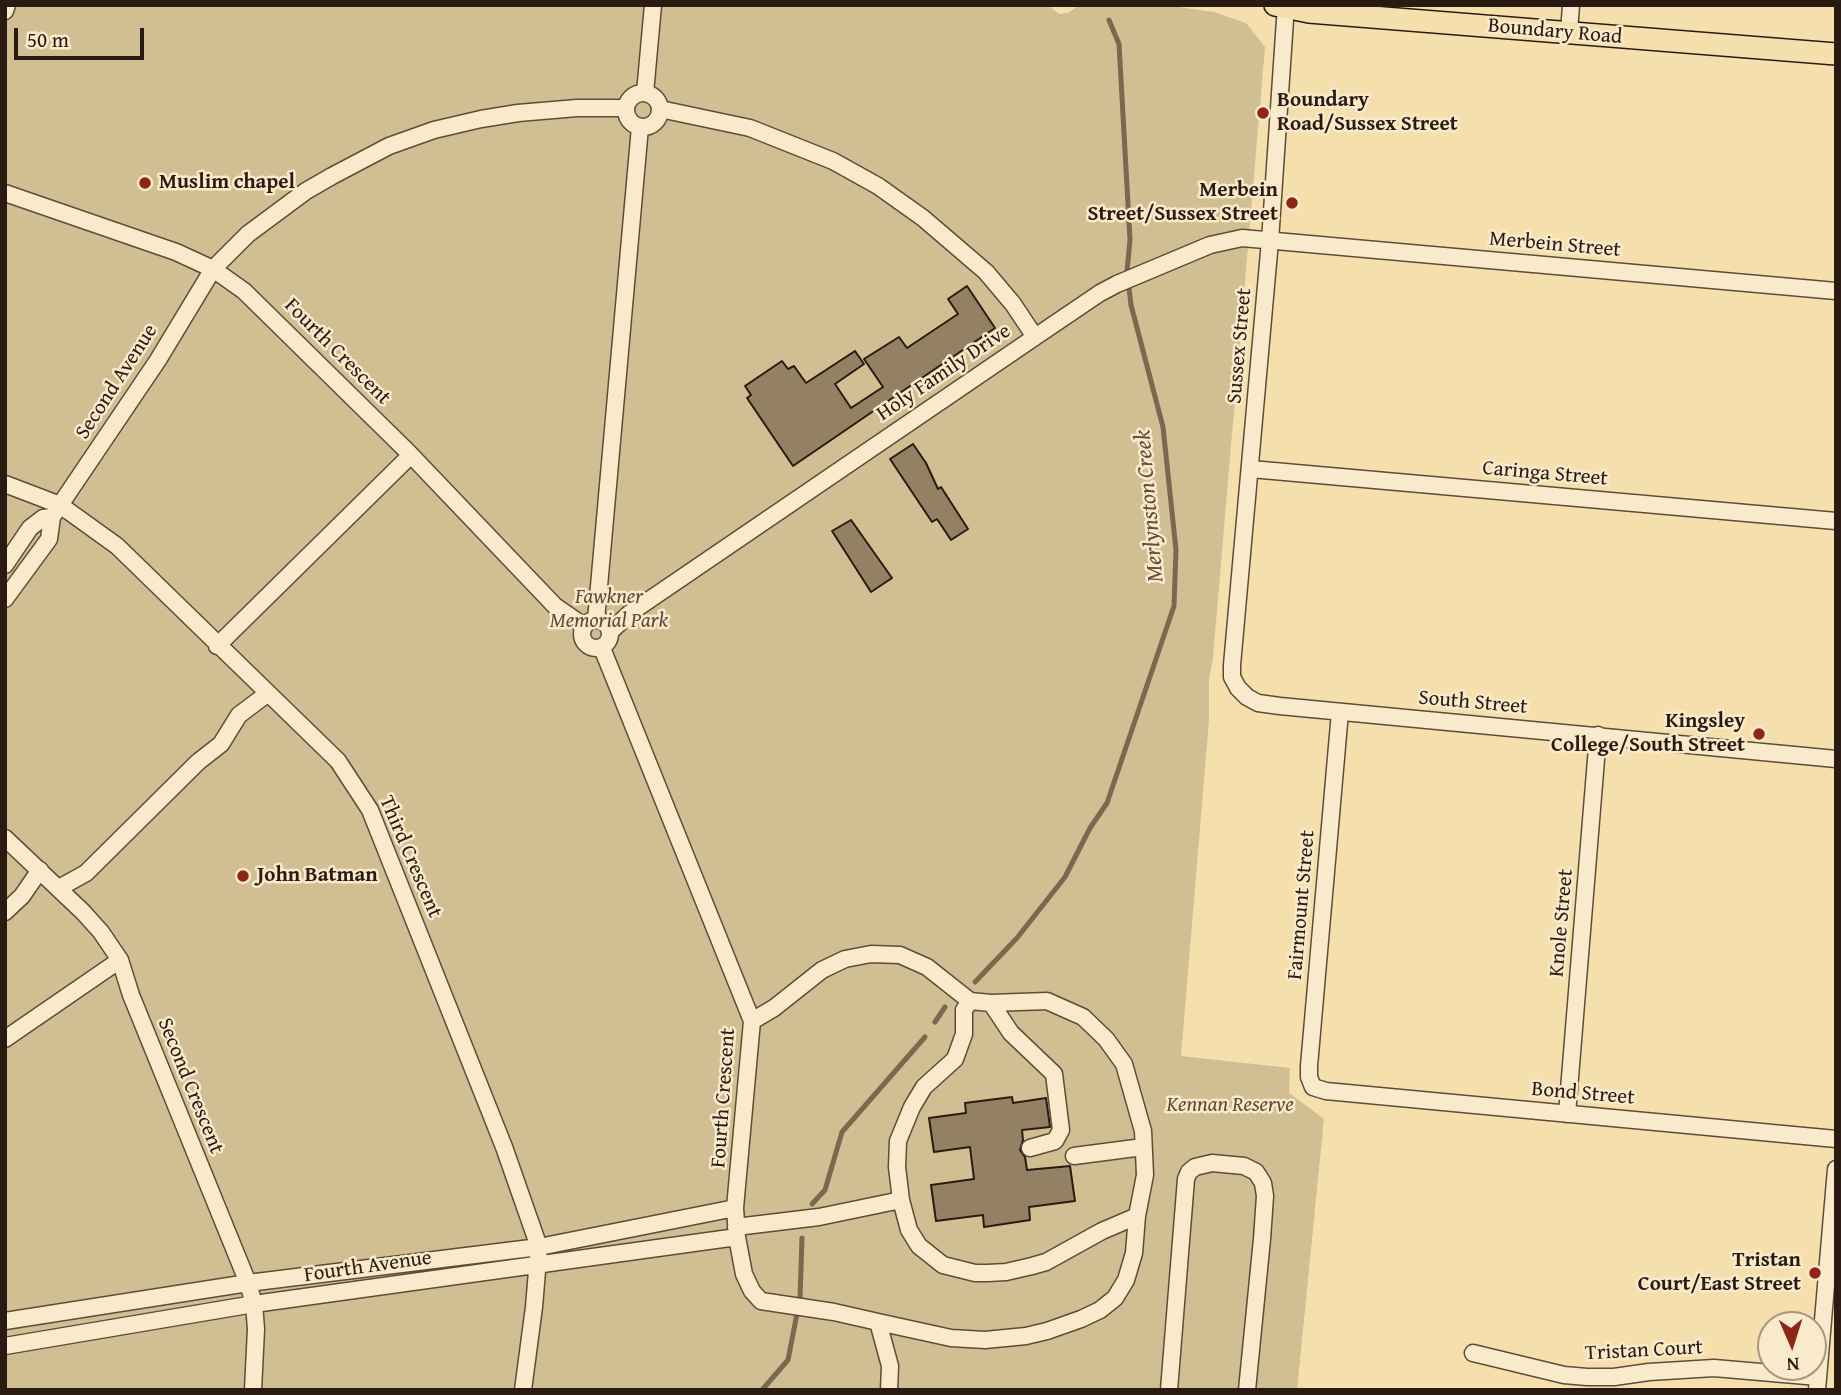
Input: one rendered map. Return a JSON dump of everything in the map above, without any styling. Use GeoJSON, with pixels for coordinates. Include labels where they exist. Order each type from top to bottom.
{"type":"FeatureCollection","features":[{"type":"Feature","properties":{"kind":"main road","name":"Boundary Road"},"geometry":{"type":"LineString","coordinates":[[1282,6],[1309,12],[1836,54]]}},
{"type":"Feature","properties":{"kind":"street"},"geometry":{"type":"LineString","coordinates":[[5,11],[7,5]]}},
{"type":"Feature","properties":{"kind":"street"},"geometry":{"type":"LineString","coordinates":[[645,93],[653,5]]}},
{"type":"Feature","properties":{"kind":"street"},"geometry":{"type":"LineString","coordinates":[[1569,33],[1571,5]]}},
{"type":"Feature","properties":{"kind":"street","name":"Sussex Street"},"geometry":{"type":"LineString","coordinates":[[1237,688],[1232,677],[1232,665],[1270,241],[1285,43],[1282,6]]}},
{"type":"Feature","properties":{"kind":"street"},"geometry":{"type":"LineString","coordinates":[[645,93],[654,97],[660,109],[654,123],[640,127],[628,118],[626,108],[631,98],[645,93]]}},
{"type":"Feature","properties":{"kind":"street"},"geometry":{"type":"LineString","coordinates":[[213,269],[248,234],[306,191],[389,146],[434,130],[481,119],[550,110],[626,108]]}},
{"type":"Feature","properties":{"kind":"street","name":"Holy Family Drive"},"geometry":{"type":"LineString","coordinates":[[610,632],[630,613],[1035,337],[1013,304],[986,272],[923,218],[878,186],[833,160],[750,128],[660,109]]}},
{"type":"Feature","properties":{"kind":"street"},"geometry":{"type":"LineString","coordinates":[[590,623],[607,625],[610,632],[609,641],[602,648],[593,649],[585,644],[581,636],[590,623],[640,127]]}},
{"type":"Feature","properties":{"kind":"street","name":"Fourth Crescent"},"geometry":{"type":"LineString","coordinates":[[5,193],[176,252],[213,269],[244,290],[411,455],[555,606],[590,623]]}},
{"type":"Feature","properties":{"kind":"street","name":"Merbein Street"},"geometry":{"type":"LineString","coordinates":[[1035,337],[1116,284],[1230,239],[1836,291]]}},
{"type":"Feature","properties":{"kind":"street","name":"Second Avenue"},"geometry":{"type":"LineString","coordinates":[[5,599],[49,539],[56,511],[158,360],[213,269]]}},
{"type":"Feature","properties":{"kind":"street"},"geometry":{"type":"LineString","coordinates":[[217,646],[411,455]]}},
{"type":"Feature","properties":{"kind":"street","name":"Caringa Street"},"geometry":{"type":"LineString","coordinates":[[1251,469],[1836,522]]}},
{"type":"Feature","properties":{"kind":"street","name":"Third Crescent"},"geometry":{"type":"LineString","coordinates":[[5,484],[117,546],[338,761],[370,810],[504,1147],[538,1247],[523,1390]]}},
{"type":"Feature","properties":{"kind":"street","name":"Second Avenue"},"geometry":{"type":"LineString","coordinates":[[5,565],[30,528],[56,511]]}},
{"type":"Feature","properties":{"kind":"street","name":"Fourth Crescent"},"geometry":{"type":"LineString","coordinates":[[602,648],[752,1021],[735,1208],[744,1274],[752,1291],[761,1301],[951,1338],[985,1340],[1026,1336],[1082,1319],[1115,1298],[1126,1280],[1134,1253],[1137,1216],[1145,1175],[1143,1131],[1124,1064],[1106,1039],[1083,1017],[1047,1001],[970,1001]]}},
{"type":"Feature","properties":{"kind":"street","name":"South Street"},"geometry":{"type":"LineString","coordinates":[[1237,688],[1258,703],[1836,759]]}},
{"type":"Feature","properties":{"kind":"street"},"geometry":{"type":"LineString","coordinates":[[59,888],[86,873],[198,762],[221,744],[239,715],[267,694]]}},
{"type":"Feature","properties":{"kind":"street","name":"Fairmount Street"},"geometry":{"type":"LineString","coordinates":[[1326,1091],[1313,1087],[1310,1083],[1309,1066],[1339,712]]}},
{"type":"Feature","properties":{"kind":"street","name":"Knole Street"},"geometry":{"type":"LineString","coordinates":[[1567,1114],[1598,735]]}},
{"type":"Feature","properties":{"kind":"street","name":"Second Crescent"},"geometry":{"type":"LineString","coordinates":[[5,838],[101,932],[120,960],[140,1018],[248,1283],[254,1304],[256,1329],[253,1390]]}},
{"type":"Feature","properties":{"kind":"street"},"geometry":{"type":"LineString","coordinates":[[5,912],[22,896],[40,870]]}},
{"type":"Feature","properties":{"kind":"street"},"geometry":{"type":"LineString","coordinates":[[752,1021],[774,1008],[821,970],[856,955],[900,955],[927,967],[970,1001],[964,1010],[964,1034],[955,1059],[924,1087],[898,1140],[897,1167],[909,1230],[919,1246],[943,1265],[975,1273],[1006,1272],[1046,1262],[1102,1231],[1137,1216]]}},
{"type":"Feature","properties":{"kind":"street"},"geometry":{"type":"LineString","coordinates":[[5,1038],[120,960]]}},
{"type":"Feature","properties":{"kind":"street"},"geometry":{"type":"LineString","coordinates":[[991,1003],[1011,1033],[1054,1074],[1061,1130],[1055,1141],[1030,1148]]}},
{"type":"Feature","properties":{"kind":"street","name":"Bond Street"},"geometry":{"type":"LineString","coordinates":[[1326,1091],[1836,1139]]}},
{"type":"Feature","properties":{"kind":"street"},"geometry":{"type":"LineString","coordinates":[[1074,1156],[1143,1147]]}},
{"type":"Feature","properties":{"kind":"street"},"geometry":{"type":"LineString","coordinates":[[1169,1390],[1186,1179],[1195,1167],[1212,1163],[1244,1166],[1256,1172],[1264,1183],[1247,1390]]}},
{"type":"Feature","properties":{"kind":"street"},"geometry":{"type":"LineString","coordinates":[[1818,1383],[1836,1169]]}},
{"type":"Feature","properties":{"kind":"street","name":"Fourth Avenue"},"geometry":{"type":"LineString","coordinates":[[5,1346],[254,1304],[538,1265],[737,1232],[901,1199]]}},
{"type":"Feature","properties":{"kind":"street","name":"Fourth Avenue"},"geometry":{"type":"LineString","coordinates":[[5,1321],[248,1283],[538,1247],[735,1208]]}},
{"type":"Feature","properties":{"kind":"street"},"geometry":{"type":"LineString","coordinates":[[878,1322],[890,1366],[889,1390]]}},
{"type":"Feature","properties":{"kind":"street","name":"Tristan Court"},"geometry":{"type":"LineString","coordinates":[[1474,1353],[1564,1375],[1614,1377],[1714,1368],[1818,1383]]}},
{"type":"Feature","properties":{"kind":"green space","name":"Fawkner Memorial Park"},"geometry":{"type":"Polygon","coordinates":[[[5,5],[1048,5],[1059,14],[1068,13],[1079,5],[1164,5],[1214,12],[1246,23],[1265,47],[1209,680],[1209,720],[1181,1056],[1290,1068],[1289,1093],[1324,1119],[1297,1390],[5,1390],[5,5]]]}},
{"type":"Feature","properties":{"kind":"building"},"geometry":{"type":"Polygon","coordinates":[[[967,286],[995,328],[793,466],[747,398],[751,395],[745,386],[782,361],[788,369],[794,366],[806,383],[855,351],[864,364],[835,384],[851,408],[883,387],[864,359],[899,337],[907,348],[958,314],[948,299],[967,286]]]}},
{"type":"Feature","properties":{"kind":"building"},"geometry":{"type":"Polygon","coordinates":[[[913,444],[926,463],[938,489],[941,487],[968,529],[951,540],[937,519],[932,522],[890,459],[913,444]]]}},
{"type":"Feature","properties":{"kind":"building"},"geometry":{"type":"Polygon","coordinates":[[[851,520],[892,578],[871,592],[832,531],[851,520]]]}},
{"type":"Feature","properties":{"kind":"building"},"geometry":{"type":"Polygon","coordinates":[[[1012,1097],[1013,1103],[1046,1098],[1050,1127],[1022,1130],[1020,1150],[1025,1157],[1027,1170],[1070,1166],[1075,1201],[1029,1207],[1030,1220],[984,1227],[983,1215],[936,1221],[931,1185],[974,1179],[970,1147],[934,1152],[929,1118],[966,1113],[965,1103],[1012,1097]]]}},
{"type":"Feature","properties":{"kind":"waterway","name":"Merlynston Creek"},"geometry":{"type":"LineString","coordinates":[[975,982],[1017,938],[1065,877],[1090,828],[1107,803],[1174,606],[1176,550],[1163,427],[1131,305],[1127,271],[1130,240],[1119,44],[1109,20]]}},
{"type":"Feature","properties":{"kind":"waterway","name":"Merlynston Creek"},"geometry":{"type":"LineString","coordinates":[[935,1022],[945,1007]]}},
{"type":"Feature","properties":{"kind":"waterway","name":"Merlynston Creek"},"geometry":{"type":"LineString","coordinates":[[812,1204],[825,1190],[842,1132],[925,1037]]}},
{"type":"Feature","properties":{"kind":"waterway","name":"Merlynston Creek"},"geometry":{"type":"LineString","coordinates":[[762,1390],[788,1360],[800,1298],[802,1238]]}},
{"type":"Feature","properties":{"kind":"place","name":"Boundary Road/Sussex Street"},"geometry":{"type":"Point","coordinates":[1263,113]}},
{"type":"Feature","properties":{"kind":"place","name":"Muslim chapel"},"geometry":{"type":"Point","coordinates":[145,183]}},
{"type":"Feature","properties":{"kind":"place","name":"Merbein Street/Sussex Street"},"geometry":{"type":"Point","coordinates":[1292,203]}},
{"type":"Feature","properties":{"kind":"place","name":"Kingsley College/South Street"},"geometry":{"type":"Point","coordinates":[1759,734]}},
{"type":"Feature","properties":{"kind":"place","name":"John Batman"},"geometry":{"type":"Point","coordinates":[243,876]}},
{"type":"Feature","properties":{"kind":"place","name":"Tristan Court/East Street"},"geometry":{"type":"Point","coordinates":[1815,1273]}},
{"type":"Feature","properties":{"kind":"park label","name":"Kennan Reserve"},"geometry":{"type":"Point","coordinates":[1230,1106]}}]}
